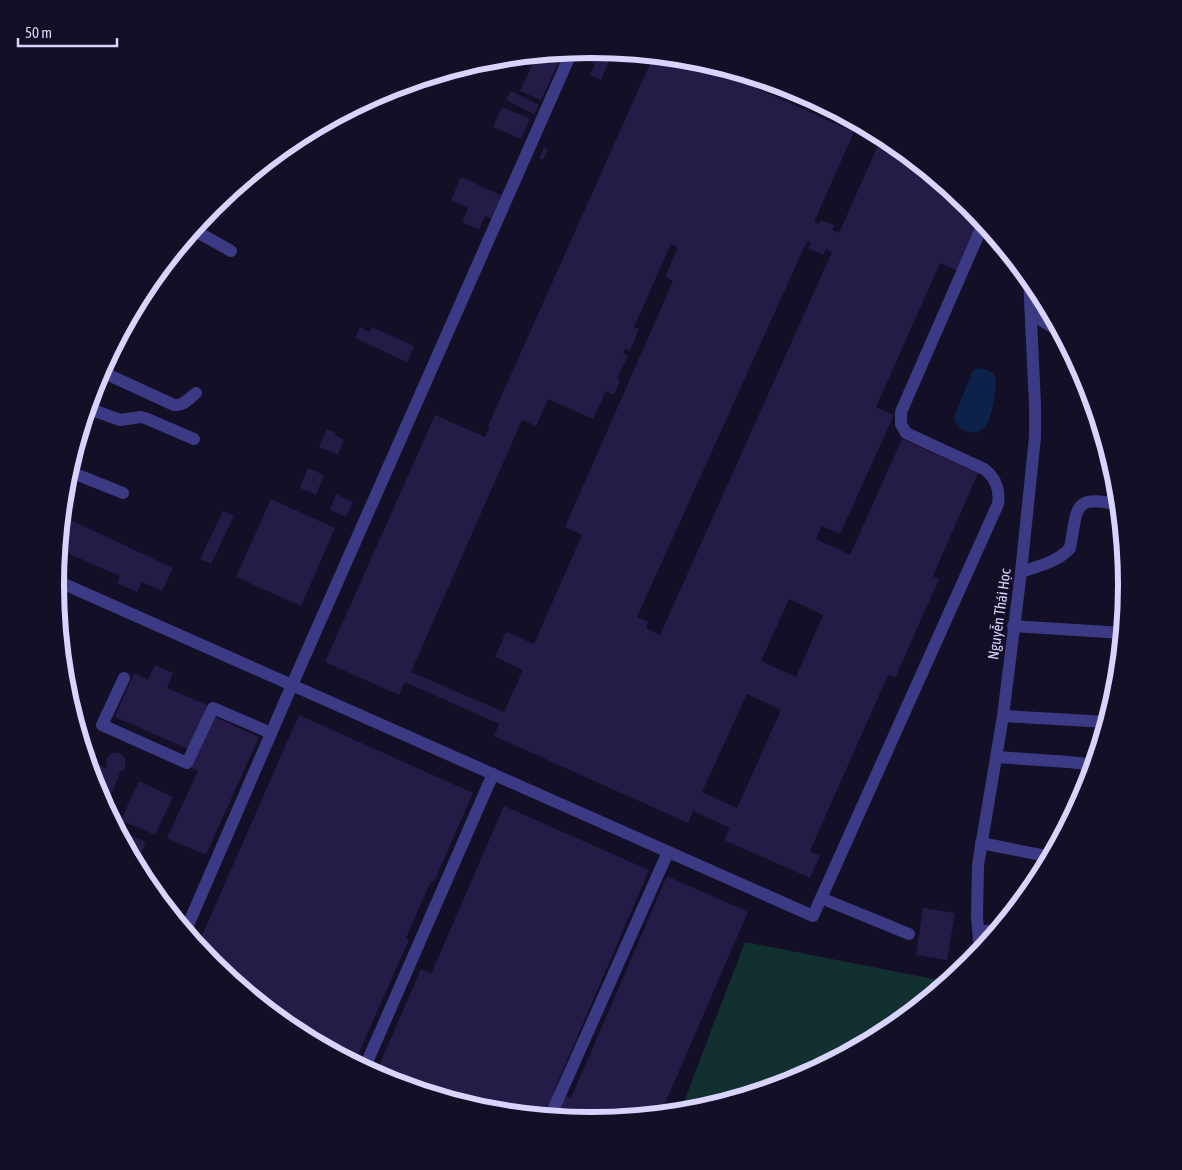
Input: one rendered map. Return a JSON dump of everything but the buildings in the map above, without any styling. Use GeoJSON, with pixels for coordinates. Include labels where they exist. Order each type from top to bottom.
{"type":"FeatureCollection","features":[{"type":"Feature","properties":{"kind":"street"},"geometry":{"type":"LineString","coordinates":[[188,925],[569,59]]}},
{"type":"Feature","properties":{"kind":"street"},"geometry":{"type":"LineString","coordinates":[[63,584],[813,916],[998,504],[997,486],[990,473],[906,433],[900,420],[901,412],[981,229]]}},
{"type":"Feature","properties":{"kind":"street"},"geometry":{"type":"LineString","coordinates":[[198,232],[232,251]]}},
{"type":"Feature","properties":{"kind":"street","name":"Nguyễn Thái Học"},"geometry":{"type":"LineString","coordinates":[[981,941],[977,917],[978,865],[1003,716],[1021,572],[1034,437],[1035,404],[1030,292]]}},
{"type":"Feature","properties":{"kind":"street"},"geometry":{"type":"LineString","coordinates":[[1031,314],[1050,326]]}},
{"type":"Feature","properties":{"kind":"street"},"geometry":{"type":"LineString","coordinates":[[108,375],[178,406],[196,393]]}},
{"type":"Feature","properties":{"kind":"street"},"geometry":{"type":"LineString","coordinates":[[93,410],[120,420],[145,418],[194,439]]}},
{"type":"Feature","properties":{"kind":"street"},"geometry":{"type":"LineString","coordinates":[[76,474],[123,493]]}},
{"type":"Feature","properties":{"kind":"street"},"geometry":{"type":"LineString","coordinates":[[1021,572],[1058,559],[1070,548],[1077,511],[1083,503],[1090,500],[1100,500],[1112,503]]}},
{"type":"Feature","properties":{"kind":"street"},"geometry":{"type":"LineString","coordinates":[[1013,626],[1116,633]]}},
{"type":"Feature","properties":{"kind":"street"},"geometry":{"type":"LineString","coordinates":[[124,678],[102,725],[187,763],[213,708],[271,733]]}},
{"type":"Feature","properties":{"kind":"street"},"geometry":{"type":"LineString","coordinates":[[1003,716],[1101,722]]}},
{"type":"Feature","properties":{"kind":"street"},"geometry":{"type":"LineString","coordinates":[[996,757],[1087,764]]}},
{"type":"Feature","properties":{"kind":"street"},"geometry":{"type":"LineString","coordinates":[[367,1062],[493,774]]}},
{"type":"Feature","properties":{"kind":"street"},"geometry":{"type":"LineString","coordinates":[[981,843],[1044,856]]}},
{"type":"Feature","properties":{"kind":"street"},"geometry":{"type":"LineString","coordinates":[[553,1111],[668,852]]}},
{"type":"Feature","properties":{"kind":"street"},"geometry":{"type":"LineString","coordinates":[[821,898],[909,934]]}},
{"type":"Feature","properties":{"kind":"street"},"geometry":{"type":"LineString","coordinates":[[979,931],[990,931]]}},
{"type":"Feature","properties":{"kind":"green space"},"geometry":{"type":"Polygon","coordinates":[[[745,942],[941,980],[884,1024],[824,1058],[761,1085],[728,1095],[683,1104],[745,942]]]}},
{"type":"Feature","properties":{"kind":"water"},"geometry":{"type":"Polygon","coordinates":[[[979,368],[993,373],[996,384],[988,422],[983,429],[976,433],[961,429],[954,417],[972,373],[979,368]]]}}]}
